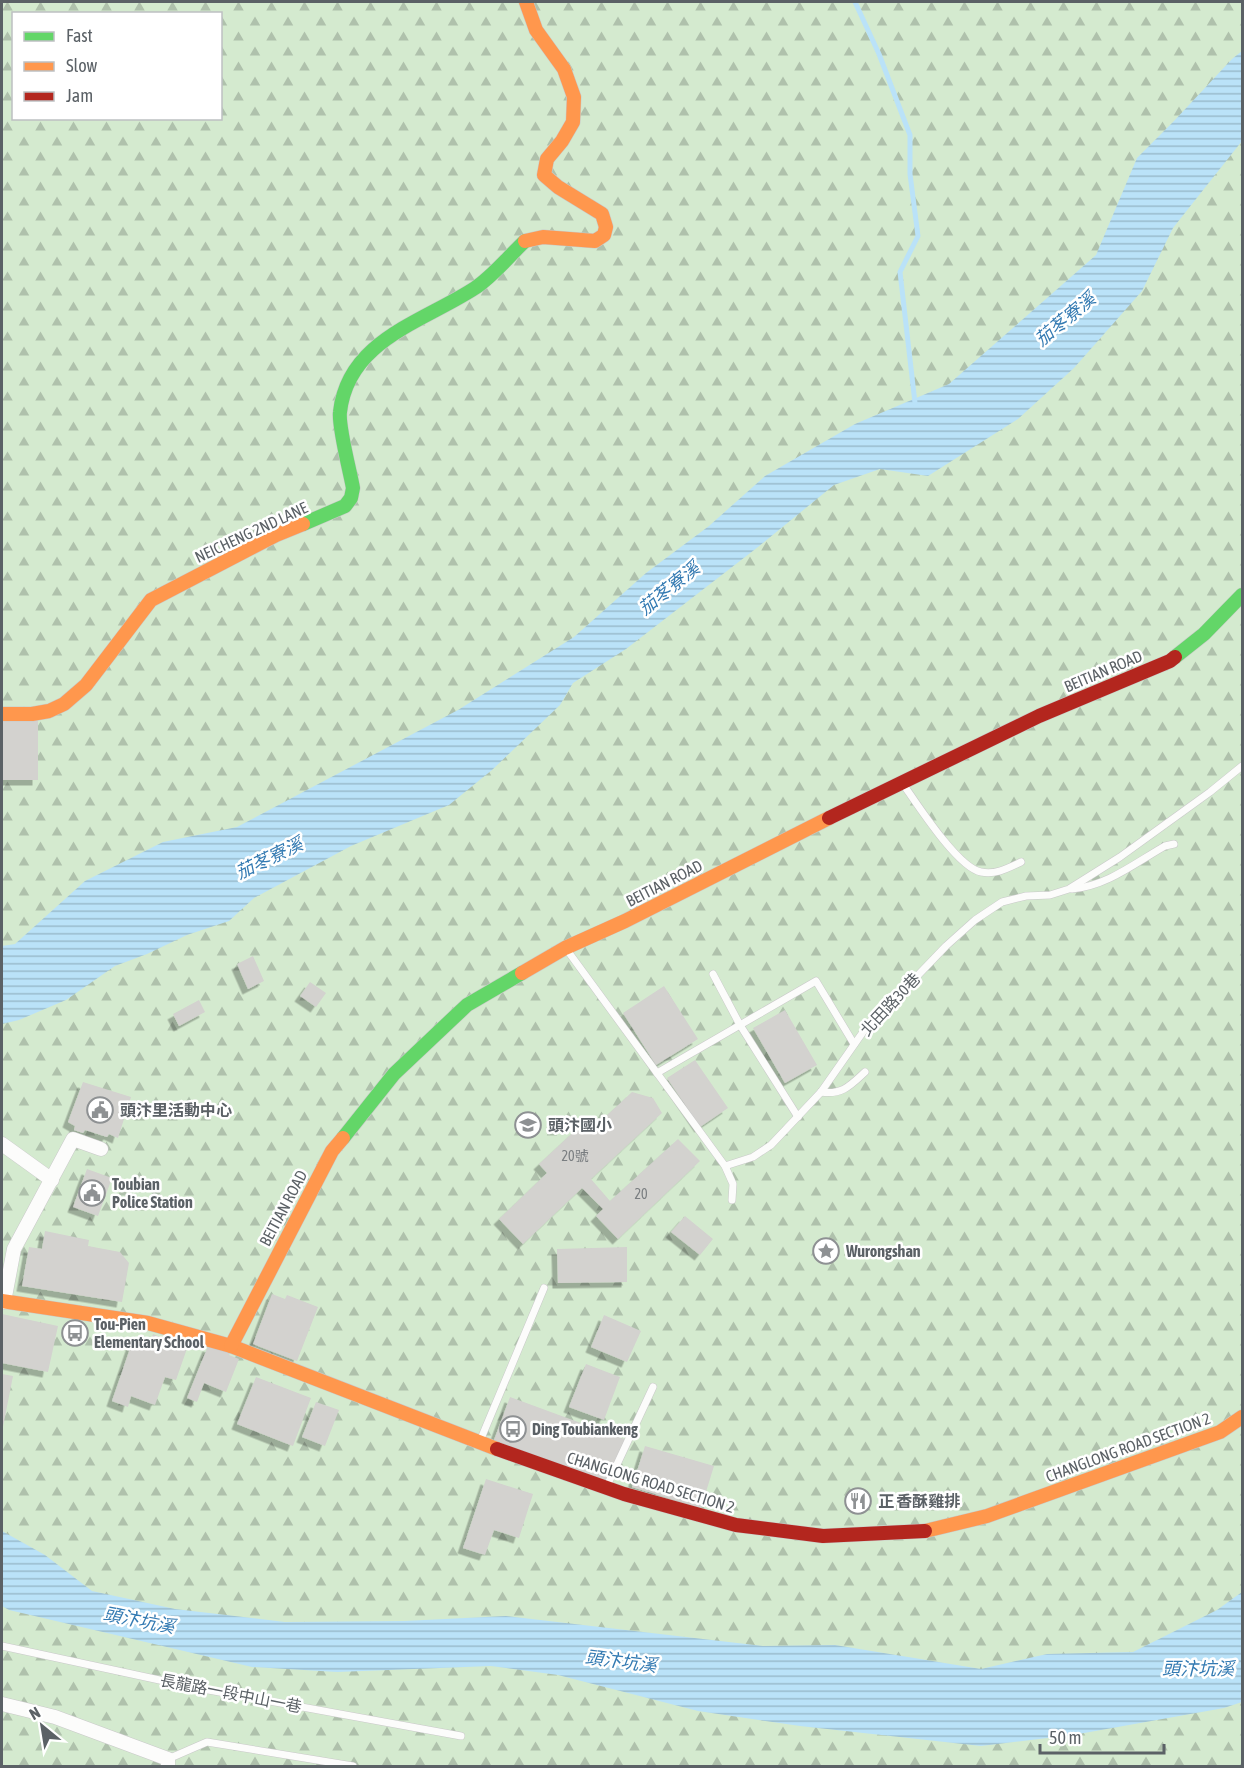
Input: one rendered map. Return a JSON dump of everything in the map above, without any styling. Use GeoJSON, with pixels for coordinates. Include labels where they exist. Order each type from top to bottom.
{"type":"FeatureCollection","features":[{"type":"Feature","properties":{"kind":"street","name":"NEICHENG 2ND LANE"},"geometry":{"type":"LineString","coordinates":[[2,714],[49,711],[64,704],[86,685],[152,600],[276,535],[345,506],[351,498],[353,488],[339,414],[346,382],[363,359],[379,343],[477,287],[526,240],[543,237],[595,241],[604,235],[606,227],[602,214],[558,188],[544,175],[547,159],[562,141],[573,122],[574,97],[564,69],[536,30],[526,2]]}},
{"type":"Feature","properties":{"kind":"street","name":"BEITIAN ROAD"},"geometry":{"type":"LineString","coordinates":[[231,1346],[332,1151],[394,1074],[467,1005],[565,948],[625,921],[901,782],[1039,716],[1170,661],[1204,634],[1242,595]]}},
{"type":"Feature","properties":{"kind":"street"},"geometry":{"type":"LineString","coordinates":[[2,1302],[14,1248],[73,1139],[100,1149]]}},
{"type":"Feature","properties":{"kind":"street"},"geometry":{"type":"LineString","coordinates":[[2,1144],[52,1180]]}},
{"type":"Feature","properties":{"kind":"street","name":"CHANGLONG ROAD SECTION 2"},"geometry":{"type":"LineString","coordinates":[[2,1302],[148,1323],[231,1346],[478,1443],[606,1488],[736,1525],[823,1536],[927,1531],[987,1516],[1220,1432],[1242,1417]]}},
{"type":"Feature","properties":{"kind":"street"},"geometry":{"type":"LineString","coordinates":[[2,1704],[55,1717],[168,1763]]}},
{"type":"Feature","properties":{"kind":"lane","name":"北田路30巷"},"geometry":{"type":"LineString","coordinates":[[725,1166],[753,1157],[771,1145],[821,1092],[870,1022],[946,946],[975,921],[1002,902],[1050,895],[1069,889],[1120,857],[1217,788],[1242,766]]}},
{"type":"Feature","properties":{"kind":"lane"},"geometry":{"type":"LineString","coordinates":[[901,782],[964,863],[980,872],[998,872],[1021,862]]}},
{"type":"Feature","properties":{"kind":"lane"},"geometry":{"type":"LineString","coordinates":[[1069,889],[1084,888],[1103,882],[1165,846],[1174,844]]}},
{"type":"Feature","properties":{"kind":"lane"},"geometry":{"type":"LineString","coordinates":[[565,948],[725,1166],[733,1184],[732,1200]]}},
{"type":"Feature","properties":{"kind":"lane"},"geometry":{"type":"LineString","coordinates":[[713,974],[740,1025],[798,1117]]}},
{"type":"Feature","properties":{"kind":"lane"},"geometry":{"type":"LineString","coordinates":[[657,1073],[816,981],[854,1044]]}},
{"type":"Feature","properties":{"kind":"lane"},"geometry":{"type":"LineString","coordinates":[[821,1092],[834,1094],[849,1087],[865,1072]]}},
{"type":"Feature","properties":{"kind":"lane"},"geometry":{"type":"LineString","coordinates":[[478,1443],[544,1288]]}},
{"type":"Feature","properties":{"kind":"lane"},"geometry":{"type":"LineString","coordinates":[[606,1488],[653,1387]]}},
{"type":"Feature","properties":{"kind":"lane","name":"長龍路一段中山一巷"},"geometry":{"type":"LineString","coordinates":[[2,1646],[192,1687],[461,1736]]}},
{"type":"Feature","properties":{"kind":"lane"},"geometry":{"type":"LineString","coordinates":[[168,1763],[207,1742],[353,1767]]}},
{"type":"Feature","properties":{"kind":"green space"},"geometry":{"type":"Polygon","coordinates":[[[2,2],[1242,2],[1242,1766],[2,1766],[2,2]]]}},
{"type":"Feature","properties":{"kind":"water","name":"茄苳寮溪"},"geometry":{"type":"Polygon","coordinates":[[[1242,51],[1242,141],[1173,228],[1142,291],[1074,368],[1018,419],[928,476],[880,469],[834,485],[626,649],[573,683],[560,705],[492,770],[449,805],[351,846],[254,898],[229,921],[187,935],[115,966],[66,1000],[19,1020],[2,1024],[2,946],[15,944],[85,881],[163,842],[237,827],[458,710],[574,637],[646,573],[709,526],[765,476],[855,424],[949,384],[1096,255],[1137,158],[1242,51]]]}},
{"type":"Feature","properties":{"kind":"water","name":"頭汴坑溪"},"geometry":{"type":"Polygon","coordinates":[[[2,1531],[45,1555],[92,1591],[175,1609],[285,1622],[404,1621],[506,1616],[763,1646],[835,1645],[981,1669],[1047,1654],[1133,1652],[1217,1610],[1242,1592],[1242,1702],[1224,1708],[1073,1735],[981,1746],[800,1726],[698,1711],[558,1675],[491,1666],[337,1672],[252,1667],[9,1610],[2,1606],[2,1531]]]}},
{"type":"Feature","properties":{"kind":"building"},"geometry":{"type":"Polygon","coordinates":[[[2,715],[38,721],[38,780],[2,780],[2,715]]]}},
{"type":"Feature","properties":{"kind":"building"},"geometry":{"type":"Polygon","coordinates":[[[253,956],[264,981],[248,989],[237,964],[253,956]]]}},
{"type":"Feature","properties":{"kind":"building"},"geometry":{"type":"Polygon","coordinates":[[[310,982],[326,993],[316,1007],[300,996],[310,982]]]}},
{"type":"Feature","properties":{"kind":"building"},"geometry":{"type":"Polygon","coordinates":[[[664,986],[698,1039],[656,1065],[623,1013],[664,986]]]}},
{"type":"Feature","properties":{"kind":"building"},"geometry":{"type":"Polygon","coordinates":[[[199,1000],[205,1012],[179,1026],[173,1014],[199,1000]]]}},
{"type":"Feature","properties":{"kind":"building"},"geometry":{"type":"Polygon","coordinates":[[[785,1010],[817,1065],[785,1083],[753,1028],[785,1010]]]}},
{"type":"Feature","properties":{"kind":"building"},"geometry":{"type":"Polygon","coordinates":[[[695,1060],[728,1108],[700,1127],[667,1078],[695,1060]]]}},
{"type":"Feature","properties":{"kind":"building","name":"頭汴里活動中心"},"geometry":{"type":"Polygon","coordinates":[[[83,1082],[131,1097],[118,1138],[85,1130],[83,1133],[74,1130],[75,1126],[68,1122],[83,1082]]]}},
{"type":"Feature","properties":{"kind":"building"},"geometry":{"type":"Polygon","coordinates":[[[632,1092],[653,1098],[662,1113],[591,1179],[610,1201],[678,1139],[700,1161],[618,1239],[596,1216],[603,1209],[582,1188],[523,1244],[499,1219],[547,1173],[539,1164],[582,1124],[589,1132],[632,1092]]]}},
{"type":"Feature","properties":{"kind":"building","name":"Toubian Police Station"},"geometry":{"type":"Polygon","coordinates":[[[87,1169],[112,1178],[98,1216],[73,1207],[87,1169]]]}},
{"type":"Feature","properties":{"kind":"building"},"geometry":{"type":"Polygon","coordinates":[[[685,1216],[713,1239],[700,1255],[671,1232],[685,1216]]]}},
{"type":"Feature","properties":{"kind":"building"},"geometry":{"type":"Polygon","coordinates":[[[45,1231],[89,1240],[88,1246],[120,1252],[129,1263],[122,1302],[22,1286],[29,1247],[42,1249],[45,1231]]]}},
{"type":"Feature","properties":{"kind":"building"},"geometry":{"type":"Polygon","coordinates":[[[627,1247],[627,1282],[558,1283],[557,1249],[627,1247]]]}},
{"type":"Feature","properties":{"kind":"building"},"geometry":{"type":"Polygon","coordinates":[[[272,1294],[285,1299],[287,1295],[318,1307],[297,1361],[253,1344],[272,1294]]]}},
{"type":"Feature","properties":{"kind":"building"},"geometry":{"type":"Polygon","coordinates":[[[2,1314],[58,1326],[48,1372],[2,1363],[2,1314]]]}},
{"type":"Feature","properties":{"kind":"building"},"geometry":{"type":"Polygon","coordinates":[[[604,1315],[641,1331],[627,1362],[591,1347],[604,1315]]]}},
{"type":"Feature","properties":{"kind":"building"},"geometry":{"type":"Polygon","coordinates":[[[167,1332],[190,1340],[176,1380],[165,1377],[155,1405],[131,1396],[128,1407],[112,1401],[134,1337],[150,1343],[153,1334],[165,1339],[167,1332]]]}},
{"type":"Feature","properties":{"kind":"building"},"geometry":{"type":"Polygon","coordinates":[[[208,1346],[230,1353],[229,1355],[239,1359],[226,1392],[204,1383],[197,1402],[187,1398],[208,1346]]]}},
{"type":"Feature","properties":{"kind":"building"},"geometry":{"type":"Polygon","coordinates":[[[586,1364],[620,1377],[604,1420],[569,1407],[586,1364]]]}},
{"type":"Feature","properties":{"kind":"building"},"geometry":{"type":"Polygon","coordinates":[[[2,1374],[13,1376],[3,1427],[2,1427],[2,1374]]]}},
{"type":"Feature","properties":{"kind":"building"},"geometry":{"type":"Polygon","coordinates":[[[256,1377],[311,1398],[293,1446],[237,1424],[256,1377]]]}},
{"type":"Feature","properties":{"kind":"building"},"geometry":{"type":"Polygon","coordinates":[[[510,1397],[627,1440],[611,1483],[494,1440],[510,1397]]]}},
{"type":"Feature","properties":{"kind":"building"},"geometry":{"type":"Polygon","coordinates":[[[316,1402],[339,1410],[325,1446],[302,1437],[316,1402]]]}},
{"type":"Feature","properties":{"kind":"building"},"geometry":{"type":"Polygon","coordinates":[[[645,1446],[714,1466],[701,1508],[632,1487],[645,1446]]]}},
{"type":"Feature","properties":{"kind":"building"},"geometry":{"type":"Polygon","coordinates":[[[486,1479],[533,1494],[519,1538],[494,1530],[485,1555],[463,1548],[486,1479]]]}},
{"type":"Feature","properties":{"kind":"waterway"},"geometry":{"type":"LineString","coordinates":[[855,2],[879,54],[910,135],[910,174],[918,236],[900,272],[915,403]]}},
{"type":"Feature","properties":{"kind":"traffic: fast"},"geometry":{"type":"LineString","coordinates":[[303,524],[345,506],[351,498],[353,488],[342,438],[340,412],[346,387],[357,367],[391,336],[482,283],[525,241]]}},
{"type":"Feature","properties":{"kind":"traffic: fast"},"geometry":{"type":"LineString","coordinates":[[1175,657],[1204,634],[1242,595]]}},
{"type":"Feature","properties":{"kind":"traffic: fast"},"geometry":{"type":"LineString","coordinates":[[343,1138],[394,1074],[467,1005],[522,973]]}},
{"type":"Feature","properties":{"kind":"traffic: slow"},"geometry":{"type":"LineString","coordinates":[[525,241],[543,237],[595,241],[604,235],[606,227],[602,214],[558,187],[544,175],[547,159],[562,141],[573,122],[574,97],[564,69],[536,30],[526,2]]}},
{"type":"Feature","properties":{"kind":"traffic: slow"},"geometry":{"type":"LineString","coordinates":[[2,714],[32,714],[49,711],[64,704],[86,685],[151,600],[276,535],[303,524]]}},
{"type":"Feature","properties":{"kind":"traffic: slow"},"geometry":{"type":"LineString","coordinates":[[522,973],[565,948],[625,921],[829,818]]}},
{"type":"Feature","properties":{"kind":"traffic: slow"},"geometry":{"type":"LineString","coordinates":[[231,1346],[332,1151],[343,1138]]}},
{"type":"Feature","properties":{"kind":"traffic: slow"},"geometry":{"type":"LineString","coordinates":[[2,1301],[148,1323],[231,1346],[497,1449]]}},
{"type":"Feature","properties":{"kind":"traffic: slow"},"geometry":{"type":"LineString","coordinates":[[925,1531],[987,1516],[1220,1432],[1242,1417]]}},
{"type":"Feature","properties":{"kind":"traffic: jam"},"geometry":{"type":"LineString","coordinates":[[829,818],[1039,716],[1175,657]]}},
{"type":"Feature","properties":{"kind":"traffic: jam"},"geometry":{"type":"LineString","coordinates":[[497,1449],[624,1494],[736,1525],[823,1536],[925,1531]]}},
{"type":"Feature","properties":{"kind":"place","name":"頭汴里活動中心"},"geometry":{"type":"Point","coordinates":[100,1110]}},
{"type":"Feature","properties":{"kind":"place","name":"頭汴國小"},"geometry":{"type":"Point","coordinates":[528,1125]}},
{"type":"Feature","properties":{"kind":"place","name":"Toubian Police Station"},"geometry":{"type":"Point","coordinates":[92,1193]}},
{"type":"Feature","properties":{"kind":"place","name":"Wurongshan"},"geometry":{"type":"Point","coordinates":[826,1251]}},
{"type":"Feature","properties":{"kind":"place","name":"Tou-Pien Elementary School"},"geometry":{"type":"Point","coordinates":[75,1333]}},
{"type":"Feature","properties":{"kind":"place","name":"Ding Toubiankeng"},"geometry":{"type":"Point","coordinates":[513,1429]}},
{"type":"Feature","properties":{"kind":"place","name":"正 香酥雞排"},"geometry":{"type":"Point","coordinates":[858,1501]}}]}
